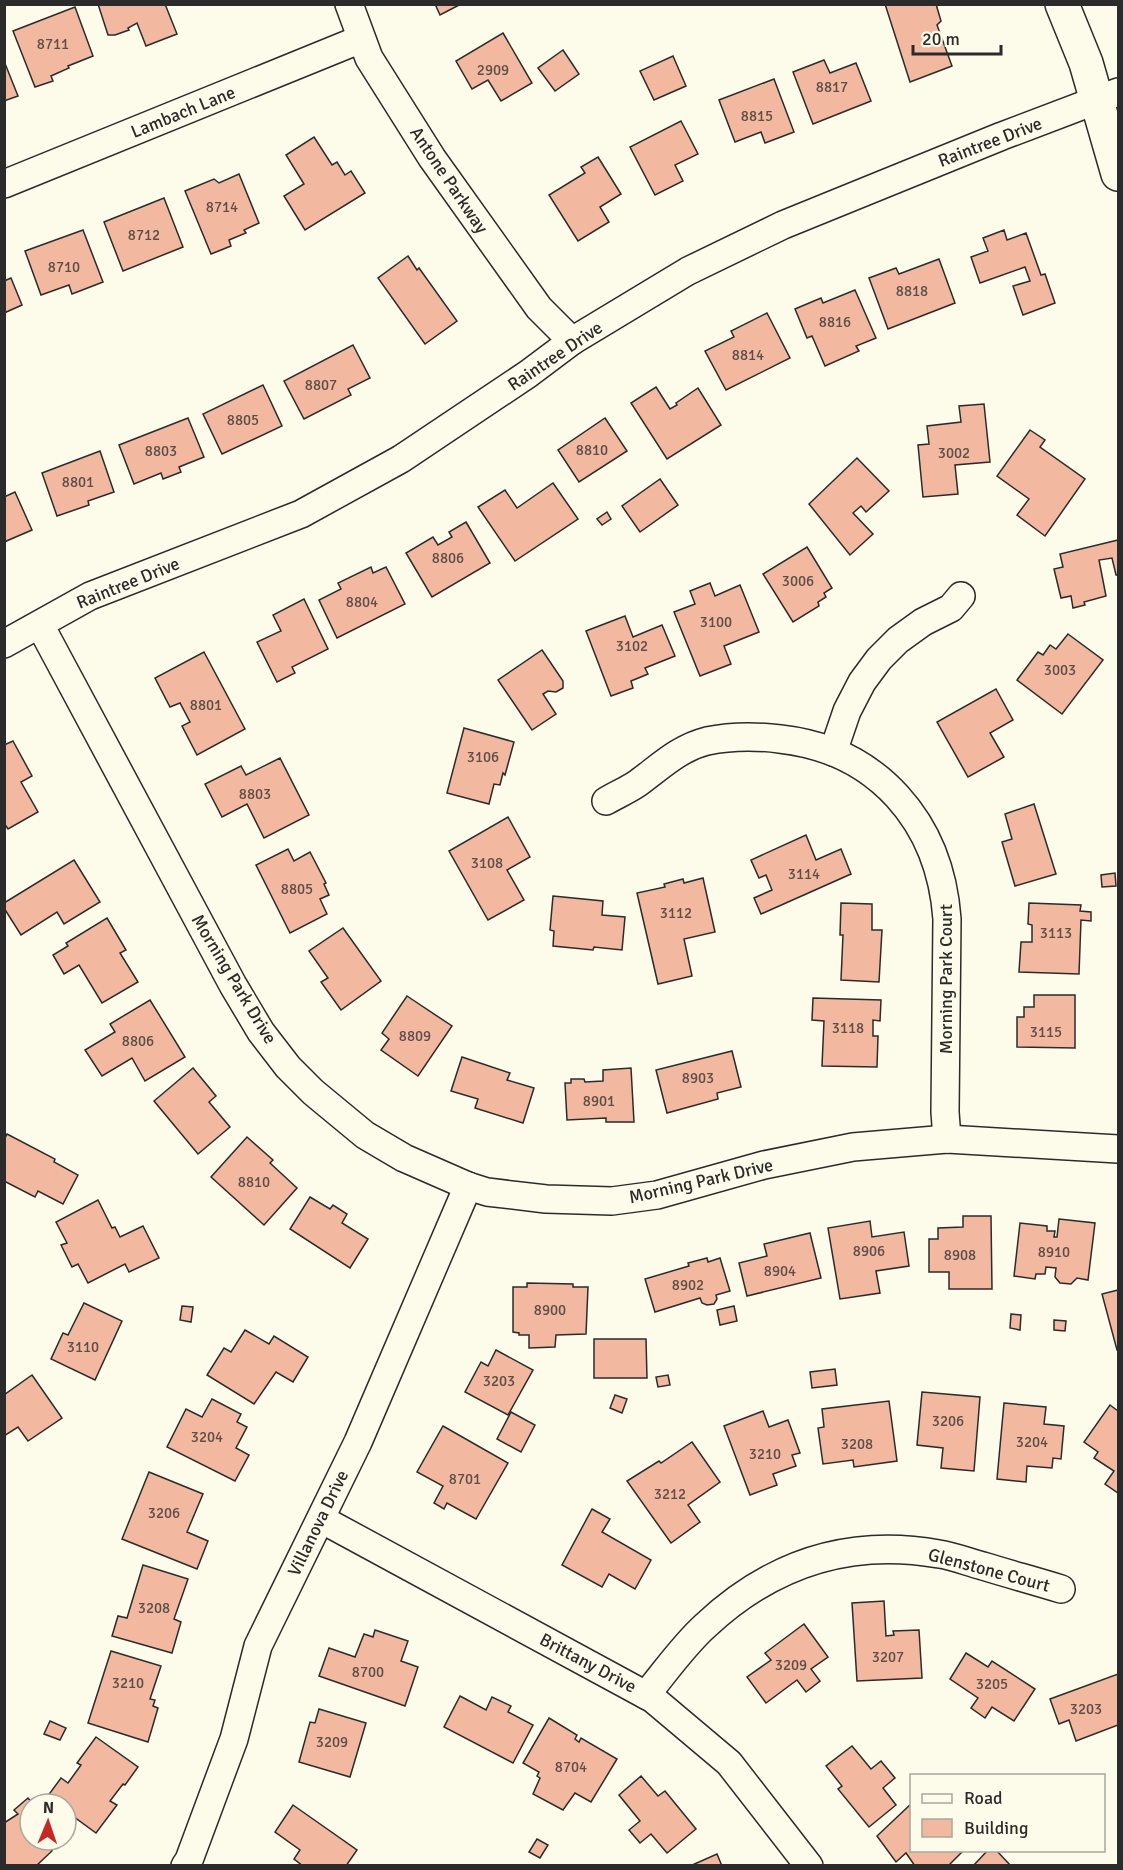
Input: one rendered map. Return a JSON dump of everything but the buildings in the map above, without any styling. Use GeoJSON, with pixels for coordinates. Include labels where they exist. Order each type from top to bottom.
{"type":"FeatureCollection","features":[{"type":"Feature","properties":{"kind":"street","name":"Antone Parkway"},"geometry":{"type":"LineString","coordinates":[[349,4],[369,58],[432,158],[539,308],[572,341]]}},
{"type":"Feature","properties":{"kind":"street"},"geometry":{"type":"LineString","coordinates":[[1062,4],[1086,63],[1108,97],[1119,174]]}},
{"type":"Feature","properties":{"kind":"street","name":"Lambach Lane"},"geometry":{"type":"LineString","coordinates":[[4,184],[361,39]]}},
{"type":"Feature","properties":{"kind":"street","name":"Raintree Drive"},"geometry":{"type":"LineString","coordinates":[[4,644],[90,596],[301,514],[401,459],[528,374],[572,341],[688,271],[783,225],[1002,136],[1108,97]]}},
{"type":"Feature","properties":{"kind":"street"},"geometry":{"type":"LineString","coordinates":[[833,752],[847,711],[862,682],[879,659],[898,640],[923,622],[951,608],[961,596]]}},
{"type":"Feature","properties":{"kind":"street","name":"Morning Park Drive"},"geometry":{"type":"LineString","coordinates":[[40,625],[233,985],[261,1032],[288,1066],[313,1092],[366,1135],[404,1158],[487,1192],[546,1199],[612,1201],[657,1195],[764,1165],[854,1147],[947,1139],[1119,1149]]}},
{"type":"Feature","properties":{"kind":"street","name":"Morning Park Court"},"geometry":{"type":"LineString","coordinates":[[606,801],[637,783],[665,760],[692,746],[707,741],[736,737],[765,737],[805,742],[833,752],[866,769],[892,792],[918,823],[938,866],[945,893],[947,1139]]}},
{"type":"Feature","properties":{"kind":"street","name":"Villanova Drive"},"geometry":{"type":"LineString","coordinates":[[190,1864],[234,1739],[258,1646],[358,1442],[468,1186]]}},
{"type":"Feature","properties":{"kind":"street","name":"Brittany Drive"},"geometry":{"type":"LineString","coordinates":[[321,1519],[646,1695],[729,1762],[809,1866]]}},
{"type":"Feature","properties":{"kind":"street","name":"Glenstone Court"},"geometry":{"type":"LineString","coordinates":[[646,1695],[703,1627],[738,1597],[780,1572],[823,1556],[863,1549],[903,1549],[941,1554],[1061,1589]]}}]}
